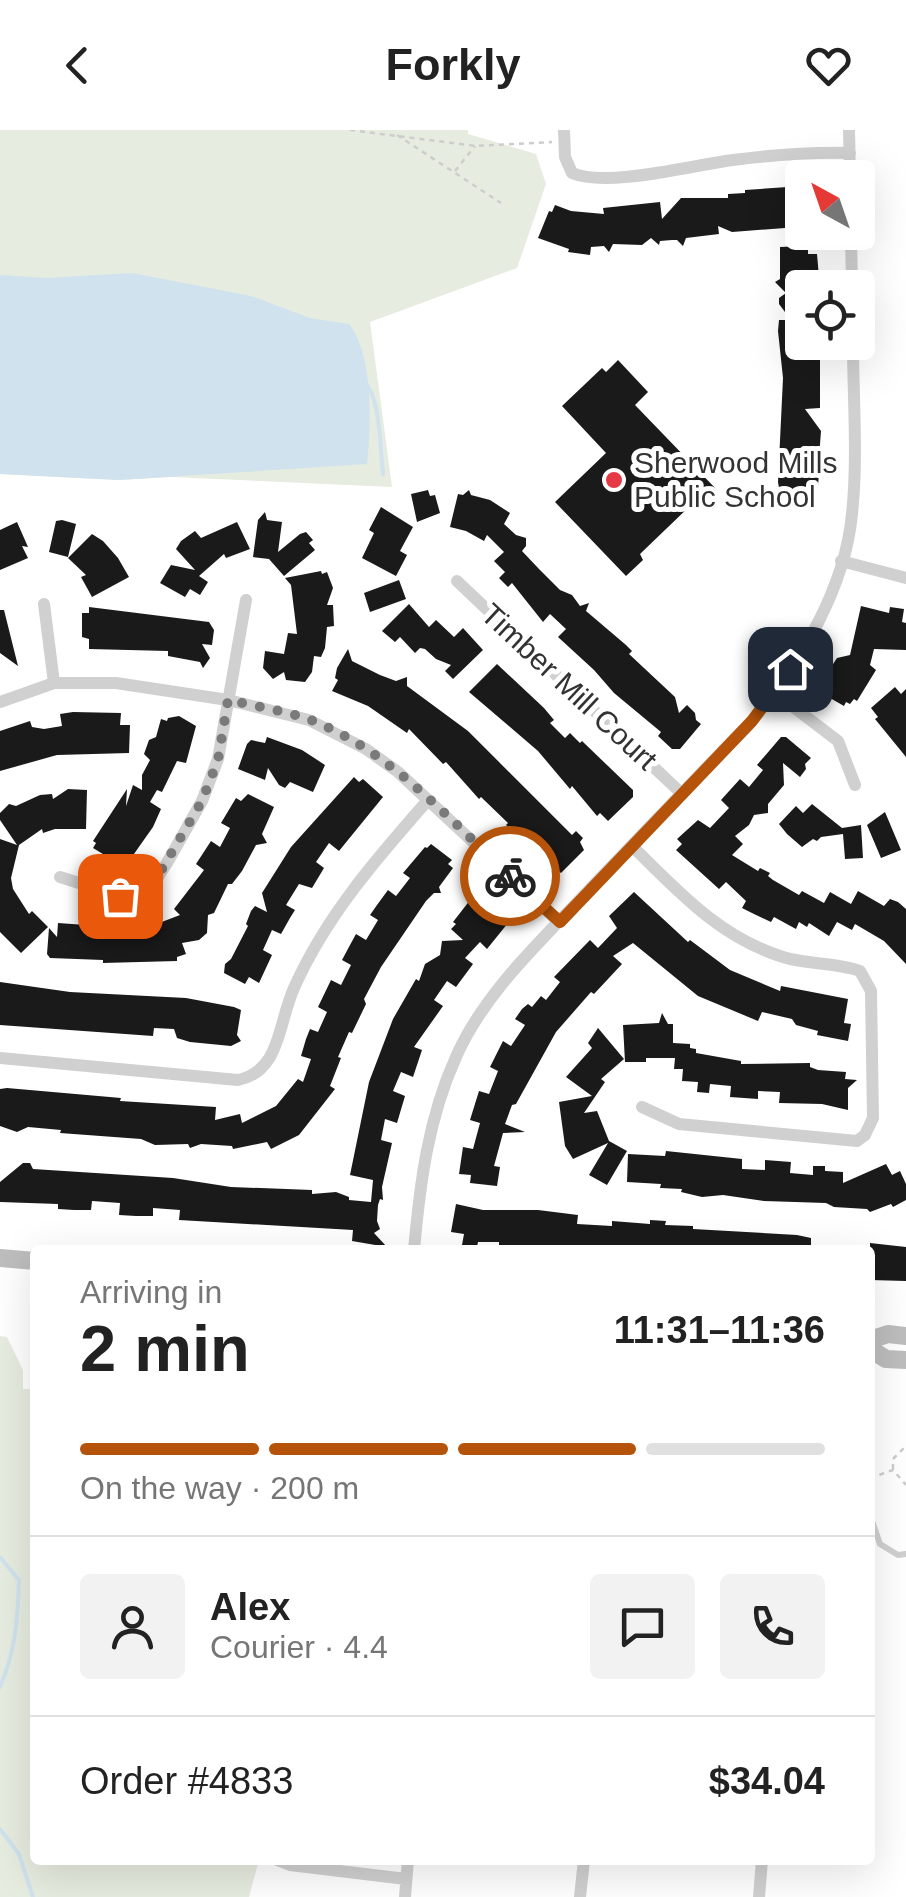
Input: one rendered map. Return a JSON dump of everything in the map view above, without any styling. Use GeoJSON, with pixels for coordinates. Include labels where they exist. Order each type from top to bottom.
{"type":"FeatureCollection","features":[{"type":"Feature","properties":{"kind":"main road"},"geometry":{"type":"LineString","coordinates":[[0,1258],[30,1261]]}},
{"type":"Feature","properties":{"kind":"main road"},"geometry":{"type":"LineString","coordinates":[[875,1338],[888,1334],[906,1336]]}},
{"type":"Feature","properties":{"kind":"main road"},"geometry":{"type":"LineString","coordinates":[[875,1352],[886,1359],[906,1360]]}},
{"type":"Feature","properties":{"kind":"street"},"geometry":{"type":"LineString","coordinates":[[849,130],[850,160]]}},
{"type":"Feature","properties":{"kind":"street"},"geometry":{"type":"LineString","coordinates":[[565,136],[565,157],[572,173],[585,178],[610,178],[738,159],[850,153]]}},
{"type":"Feature","properties":{"kind":"street"},"geometry":{"type":"LineString","coordinates":[[415,1245],[424,1157],[455,1058],[472,1026],[495,994],[560,922],[775,693],[821,614],[842,561],[852,515],[853,360]]}},
{"type":"Feature","properties":{"kind":"street"},"geometry":{"type":"LineString","coordinates":[[842,561],[906,578]]}},
{"type":"Feature","properties":{"kind":"street","name":"Timber Mill Court"},"geometry":{"type":"LineString","coordinates":[[457,581],[681,793]]}},
{"type":"Feature","properties":{"kind":"street"},"geometry":{"type":"LineString","coordinates":[[60,877],[120,896],[152,886],[202,801],[218,760],[246,600]]}},
{"type":"Feature","properties":{"kind":"street"},"geometry":{"type":"LineString","coordinates":[[44,604],[54,683]]}},
{"type":"Feature","properties":{"kind":"street"},"geometry":{"type":"LineString","coordinates":[[0,702],[54,683],[116,682],[228,700],[308,720],[338,733],[398,772],[560,922]]}},
{"type":"Feature","properties":{"kind":"street"},"geometry":{"type":"LineString","coordinates":[[775,693],[838,741],[855,785]]}},
{"type":"Feature","properties":{"kind":"street"},"geometry":{"type":"LineString","coordinates":[[0,1058],[238,1080],[260,1072],[270,1062],[294,988],[330,919],[428,800]]}},
{"type":"Feature","properties":{"kind":"street"},"geometry":{"type":"LineString","coordinates":[[632,846],[722,930],[784,958],[860,971],[871,991],[872,1118],[857,1141],[679,1124],[642,1107]]}},
{"type":"Feature","properties":{"kind":"street"},"geometry":{"type":"LineString","coordinates":[[290,1865],[406,1879]]}},
{"type":"Feature","properties":{"kind":"street"},"geometry":{"type":"LineString","coordinates":[[405,1897],[407,1865]]}},
{"type":"Feature","properties":{"kind":"street"},"geometry":{"type":"LineString","coordinates":[[580,1897],[583,1865]]}},
{"type":"Feature","properties":{"kind":"street"},"geometry":{"type":"LineString","coordinates":[[759,1897],[762,1865]]}},
{"type":"Feature","properties":{"kind":"lane"},"geometry":{"type":"LineString","coordinates":[[875,1530],[880,1544],[898,1555],[906,1554]]}},
{"type":"Feature","properties":{"kind":"path"},"geometry":{"type":"LineString","coordinates":[[350,130],[476,146],[565,136]]}},
{"type":"Feature","properties":{"kind":"path"},"geometry":{"type":"LineString","coordinates":[[396,134],[502,203]]}},
{"type":"Feature","properties":{"kind":"path"},"geometry":{"type":"LineString","coordinates":[[454,172],[476,146]]}},
{"type":"Feature","properties":{"kind":"path"},"geometry":{"type":"LineString","coordinates":[[906,1446],[893,1459],[893,1470],[906,1485]]}},
{"type":"Feature","properties":{"kind":"path"},"geometry":{"type":"LineString","coordinates":[[875,1476],[893,1470]]}},
{"type":"Feature","properties":{"kind":"shaded area"},"geometry":{"type":"Polygon","coordinates":[[[0,130],[468,130],[468,134],[536,154],[546,184],[517,268],[370,322],[392,487],[0,474],[0,130]]]}},
{"type":"Feature","properties":{"kind":"shaded area"},"geometry":{"type":"Polygon","coordinates":[[[0,1336],[7,1337],[23,1370],[23,1389],[30,1389],[30,1865],[258,1865],[249,1897],[0,1897],[0,1336]]]}},
{"type":"Feature","properties":{"kind":"water"},"geometry":{"type":"Polygon","coordinates":[[[132,273],[251,296],[310,318],[349,324],[367,372],[367,464],[119,480],[0,474],[0,275],[46,278],[132,273]]]}},
{"type":"Feature","properties":{"kind":"building"},"geometry":{"type":"Polygon","coordinates":[[[785,187],[785,228],[732,232],[718,226],[719,234],[686,238],[683,246],[677,240],[660,241],[659,245],[651,238],[642,245],[613,244],[609,252],[604,246],[591,247],[590,255],[568,252],[569,249],[538,238],[555,205],[571,211],[604,214],[603,208],[660,202],[662,219],[681,198],[728,198],[728,194],[785,187]]]}},
{"type":"Feature","properties":{"kind":"building"},"geometry":{"type":"Polygon","coordinates":[[[780,247],[817,254],[818,270],[785,270],[785,292],[775,282],[780,279],[780,247]]]}},
{"type":"Feature","properties":{"kind":"building"},"geometry":{"type":"Polygon","coordinates":[[[785,294],[785,312],[779,304],[779,298],[785,294]]]}},
{"type":"Feature","properties":{"kind":"building"},"geometry":{"type":"Polygon","coordinates":[[[779,320],[785,320],[785,360],[820,360],[820,408],[805,409],[821,431],[819,458],[806,471],[819,472],[818,487],[812,486],[812,491],[779,488],[783,378],[779,320]]]}},
{"type":"Feature","properties":{"kind":"building"},"geometry":{"type":"Polygon","coordinates":[[[618,360],[648,392],[635,405],[718,491],[698,511],[691,505],[640,554],[643,560],[626,576],[555,502],[606,453],[562,406],[602,368],[606,372],[618,360]]]}},
{"type":"Feature","properties":{"kind":"building"},"geometry":{"type":"Polygon","coordinates":[[[428,490],[430,496],[435,495],[440,513],[417,522],[411,494],[428,490]]]}},
{"type":"Feature","properties":{"kind":"building"},"geometry":{"type":"Polygon","coordinates":[[[469,490],[471,495],[490,500],[510,513],[504,524],[526,538],[522,551],[580,606],[589,603],[586,611],[626,645],[632,651],[629,654],[675,697],[679,713],[687,705],[695,713],[701,724],[680,749],[672,749],[658,736],[661,732],[614,693],[558,637],[566,629],[550,614],[543,622],[512,583],[508,587],[499,578],[505,572],[494,561],[504,552],[487,535],[484,541],[450,527],[458,494],[469,490]]]}},
{"type":"Feature","properties":{"kind":"building"},"geometry":{"type":"Polygon","coordinates":[[[381,507],[413,527],[400,551],[407,555],[396,576],[362,558],[374,533],[369,530],[381,507]]]}},
{"type":"Feature","properties":{"kind":"building"},"geometry":{"type":"Polygon","coordinates":[[[265,512],[267,520],[282,522],[278,552],[300,534],[306,532],[313,540],[309,543],[315,550],[284,576],[269,559],[253,557],[258,520],[265,512]]]}},
{"type":"Feature","properties":{"kind":"building"},"geometry":{"type":"Polygon","coordinates":[[[56,521],[76,524],[68,557],[49,552],[56,521]]]}},
{"type":"Feature","properties":{"kind":"building"},"geometry":{"type":"Polygon","coordinates":[[[17,522],[28,547],[22,546],[28,558],[0,570],[0,530],[17,522]]]}},
{"type":"Feature","properties":{"kind":"building"},"geometry":{"type":"Polygon","coordinates":[[[237,522],[250,549],[226,558],[224,554],[199,576],[208,582],[200,595],[190,589],[185,597],[160,583],[171,565],[195,570],[176,549],[181,541],[195,531],[201,538],[237,522]]]}},
{"type":"Feature","properties":{"kind":"building"},"geometry":{"type":"Polygon","coordinates":[[[92,534],[118,558],[129,577],[92,597],[81,577],[86,575],[68,558],[92,534]]]}},
{"type":"Feature","properties":{"kind":"building"},"geometry":{"type":"Polygon","coordinates":[[[327,572],[333,588],[327,605],[333,605],[334,626],[327,627],[321,657],[314,656],[312,672],[305,682],[286,680],[284,672],[273,679],[263,668],[265,651],[284,654],[288,633],[297,634],[291,585],[285,578],[327,572]]]}},
{"type":"Feature","properties":{"kind":"building"},"geometry":{"type":"Polygon","coordinates":[[[399,580],[406,599],[370,612],[364,593],[399,580]]]}},
{"type":"Feature","properties":{"kind":"building"},"geometry":{"type":"Polygon","coordinates":[[[409,604],[429,627],[436,620],[454,637],[463,628],[483,650],[453,679],[445,671],[451,665],[425,649],[415,653],[400,637],[395,642],[382,631],[409,604]]]}},
{"type":"Feature","properties":{"kind":"building"},"geometry":{"type":"Polygon","coordinates":[[[861,606],[889,613],[890,607],[904,609],[906,650],[874,649],[870,665],[876,670],[857,701],[846,702],[844,706],[816,690],[837,658],[850,655],[861,606]]]}},
{"type":"Feature","properties":{"kind":"building"},"geometry":{"type":"Polygon","coordinates":[[[89,607],[209,622],[214,630],[212,645],[202,644],[210,658],[203,668],[200,662],[168,656],[168,651],[89,649],[89,639],[82,637],[82,613],[89,613],[89,607]]]}},
{"type":"Feature","properties":{"kind":"building"},"geometry":{"type":"Polygon","coordinates":[[[0,610],[4,610],[18,666],[0,653],[0,610]]]}},
{"type":"Feature","properties":{"kind":"building"},"geometry":{"type":"Polygon","coordinates":[[[348,649],[352,661],[380,675],[396,681],[407,677],[407,686],[468,731],[572,835],[576,831],[583,838],[580,842],[584,850],[561,873],[551,869],[409,729],[407,733],[368,706],[332,691],[338,680],[337,668],[348,649]]]}},
{"type":"Feature","properties":{"kind":"building"},"geometry":{"type":"Polygon","coordinates":[[[497,664],[544,708],[554,720],[550,723],[565,738],[570,733],[582,741],[633,790],[633,797],[608,821],[600,813],[597,816],[538,751],[469,692],[497,664]]]}},
{"type":"Feature","properties":{"kind":"building"},"geometry":{"type":"Polygon","coordinates":[[[895,687],[901,694],[906,689],[906,757],[875,719],[878,717],[871,708],[895,687]]]}},
{"type":"Feature","properties":{"kind":"building"},"geometry":{"type":"Polygon","coordinates":[[[121,713],[120,725],[130,725],[129,753],[57,755],[0,771],[0,731],[30,721],[32,727],[44,729],[62,726],[60,714],[121,713]]]}},
{"type":"Feature","properties":{"kind":"building"},"geometry":{"type":"Polygon","coordinates":[[[179,716],[196,726],[186,763],[177,761],[162,792],[157,790],[150,802],[161,809],[153,827],[129,861],[121,865],[93,848],[93,841],[127,789],[126,806],[133,785],[142,790],[142,775],[150,760],[144,754],[149,740],[156,737],[161,719],[179,716]]]}},
{"type":"Feature","properties":{"kind":"building"},"geometry":{"type":"Polygon","coordinates":[[[267,737],[302,750],[325,765],[313,792],[290,782],[285,788],[279,785],[268,768],[265,780],[238,769],[247,744],[251,740],[265,743],[267,737]]]}},
{"type":"Feature","properties":{"kind":"building"},"geometry":{"type":"Polygon","coordinates":[[[781,737],[811,758],[800,777],[783,763],[784,785],[768,804],[768,813],[754,815],[749,825],[735,836],[743,844],[732,855],[758,871],[760,868],[770,873],[768,876],[773,880],[799,895],[802,891],[824,903],[830,892],[851,904],[858,891],[884,906],[890,899],[898,902],[906,909],[906,964],[884,941],[855,924],[852,930],[837,922],[829,936],[809,923],[807,927],[799,922],[796,929],[774,917],[771,922],[754,914],[742,908],[746,901],[726,882],[719,889],[676,850],[682,844],[677,839],[698,820],[710,828],[729,808],[721,800],[740,779],[749,787],[763,770],[757,765],[781,737]]]}},
{"type":"Feature","properties":{"kind":"building"},"geometry":{"type":"Polygon","coordinates":[[[354,777],[359,782],[363,779],[383,797],[339,851],[329,843],[316,862],[324,868],[312,888],[299,884],[286,905],[295,910],[281,934],[272,930],[263,950],[272,955],[259,983],[249,977],[245,984],[224,973],[225,964],[248,926],[251,911],[255,906],[267,912],[262,893],[291,847],[354,777]]]}},
{"type":"Feature","properties":{"kind":"building"},"geometry":{"type":"Polygon","coordinates":[[[68,789],[87,790],[86,829],[43,833],[42,829],[19,845],[11,878],[13,889],[29,914],[32,911],[48,927],[21,953],[0,932],[0,839],[17,845],[0,820],[0,813],[9,804],[16,806],[40,795],[52,794],[53,799],[68,789]]]}},
{"type":"Feature","properties":{"kind":"building"},"geometry":{"type":"Polygon","coordinates":[[[248,794],[274,807],[262,834],[267,843],[256,845],[242,871],[228,884],[214,913],[208,915],[207,933],[199,940],[182,943],[186,954],[177,957],[177,961],[103,963],[50,958],[49,928],[57,937],[58,923],[86,925],[86,921],[97,921],[119,925],[119,930],[146,928],[180,915],[174,909],[204,870],[196,864],[211,841],[220,847],[230,828],[221,823],[236,798],[241,801],[248,794]]]}},
{"type":"Feature","properties":{"kind":"building"},"geometry":{"type":"Polygon","coordinates":[[[812,804],[842,828],[861,825],[863,858],[845,859],[843,834],[813,839],[802,847],[787,834],[779,824],[796,806],[803,813],[812,804]]]}},
{"type":"Feature","properties":{"kind":"building"},"geometry":{"type":"Polygon","coordinates":[[[885,812],[901,850],[881,858],[867,825],[885,812]]]}},
{"type":"Feature","properties":{"kind":"building"},"geometry":{"type":"Polygon","coordinates":[[[431,844],[452,860],[448,864],[453,868],[439,887],[441,893],[434,893],[426,901],[381,967],[338,1057],[341,1058],[330,1086],[335,1089],[299,1135],[271,1149],[267,1142],[233,1149],[201,1144],[190,1148],[188,1144],[155,1145],[141,1139],[60,1133],[61,1130],[28,1127],[17,1132],[0,1126],[0,1089],[7,1088],[216,1107],[215,1120],[240,1114],[242,1123],[276,1106],[298,1079],[303,1082],[311,1059],[301,1056],[306,1039],[310,1029],[318,1032],[327,1012],[318,1007],[331,980],[341,985],[351,965],[342,960],[356,934],[366,940],[378,920],[370,915],[388,890],[396,896],[410,878],[403,873],[431,844]]]}},
{"type":"Feature","properties":{"kind":"building"},"geometry":{"type":"Polygon","coordinates":[[[488,892],[512,918],[487,949],[480,942],[465,958],[473,964],[456,987],[447,981],[434,1000],[443,1006],[414,1047],[422,1050],[413,1077],[401,1072],[393,1091],[405,1096],[397,1123],[385,1119],[381,1140],[392,1143],[382,1187],[383,1200],[378,1205],[380,1229],[374,1233],[385,1245],[352,1241],[353,1230],[179,1220],[180,1210],[153,1208],[153,1216],[119,1215],[120,1203],[92,1201],[91,1210],[74,1210],[58,1209],[58,1204],[0,1202],[0,1182],[23,1163],[30,1163],[33,1169],[173,1178],[231,1187],[312,1190],[312,1194],[336,1192],[349,1200],[371,1202],[373,1180],[350,1175],[369,1082],[393,1019],[416,979],[419,981],[425,964],[440,955],[442,941],[463,940],[451,929],[456,924],[453,922],[474,895],[484,897],[488,892]]]}},
{"type":"Feature","properties":{"kind":"building"},"geometry":{"type":"Polygon","coordinates":[[[634,892],[688,942],[730,970],[780,991],[781,986],[848,999],[844,1023],[851,1024],[848,1041],[817,1035],[818,1031],[796,1025],[792,1019],[762,1012],[758,1021],[698,996],[633,943],[613,956],[622,964],[556,1032],[512,1105],[505,1124],[525,1132],[503,1133],[494,1166],[500,1167],[497,1186],[470,1183],[471,1175],[459,1174],[463,1147],[473,1149],[480,1123],[470,1120],[479,1091],[489,1094],[498,1071],[490,1067],[503,1041],[511,1046],[525,1025],[515,1019],[541,996],[546,1000],[560,982],[554,977],[590,940],[598,948],[617,928],[609,916],[634,892]]]}},
{"type":"Feature","properties":{"kind":"building"},"geometry":{"type":"Polygon","coordinates":[[[0,982],[70,992],[186,998],[234,1007],[241,1010],[237,1035],[241,1041],[231,1046],[190,1042],[177,1038],[174,1029],[154,1028],[153,1036],[0,1025],[0,982]]]}},
{"type":"Feature","properties":{"kind":"building"},"geometry":{"type":"Polygon","coordinates":[[[662,1013],[668,1024],[673,1024],[673,1043],[690,1044],[696,1053],[741,1064],[810,1063],[810,1067],[818,1070],[846,1072],[845,1079],[857,1080],[848,1088],[848,1110],[822,1104],[779,1103],[780,1092],[758,1091],[758,1099],[730,1097],[731,1086],[710,1084],[709,1093],[697,1092],[698,1082],[682,1081],[683,1069],[674,1069],[675,1058],[625,1062],[623,1025],[659,1023],[662,1013]]]}},
{"type":"Feature","properties":{"kind":"building"},"geometry":{"type":"Polygon","coordinates":[[[598,1028],[624,1059],[601,1079],[605,1082],[584,1113],[597,1111],[609,1141],[627,1151],[607,1185],[589,1175],[608,1143],[573,1159],[565,1146],[559,1102],[592,1096],[566,1077],[592,1048],[588,1043],[598,1028]]]}},
{"type":"Feature","properties":{"kind":"building"},"geometry":{"type":"Polygon","coordinates":[[[666,1151],[742,1159],[742,1169],[765,1170],[765,1160],[791,1162],[790,1173],[813,1175],[813,1166],[825,1166],[825,1171],[843,1172],[843,1183],[886,1164],[892,1175],[900,1171],[906,1184],[906,1200],[870,1212],[826,1203],[723,1195],[702,1197],[681,1192],[682,1189],[660,1188],[661,1184],[627,1182],[628,1154],[665,1156],[666,1151]]]}},
{"type":"Feature","properties":{"kind":"building"},"geometry":{"type":"Polygon","coordinates":[[[456,1204],[483,1210],[578,1215],[577,1224],[650,1224],[650,1220],[693,1229],[797,1235],[811,1238],[811,1245],[462,1245],[464,1234],[451,1232],[456,1204]]]}},
{"type":"Feature","properties":{"kind":"building"},"geometry":{"type":"Polygon","coordinates":[[[870,1243],[906,1247],[906,1281],[875,1280],[875,1245],[870,1243]]]}},
{"type":"Feature","properties":{"kind":"waterway"},"geometry":{"type":"LineString","coordinates":[[363,381],[376,410],[383,474]]}},
{"type":"Feature","properties":{"kind":"waterway"},"geometry":{"type":"LineString","coordinates":[[0,1557],[19,1580],[15,1635],[0,1687]]}},
{"type":"Feature","properties":{"kind":"waterway"},"geometry":{"type":"LineString","coordinates":[[0,1829],[19,1854],[33,1897]]}},
{"type":"Feature","properties":{"kind":"way so far"},"geometry":{"type":"LineString","coordinates":[[120,896],[152,886],[202,801],[218,760],[228,700],[308,720],[366,749],[398,772],[510,876]]}},
{"type":"Feature","properties":{"kind":"place","name":"Sherwood Mills Public School"},"geometry":{"type":"Point","coordinates":[614,480]}},
{"type":"Feature","properties":{"kind":"route"},"geometry":{"type":"LineString","coordinates":[[510,876],[560,922],[752,721],[790,669]]}}]}
